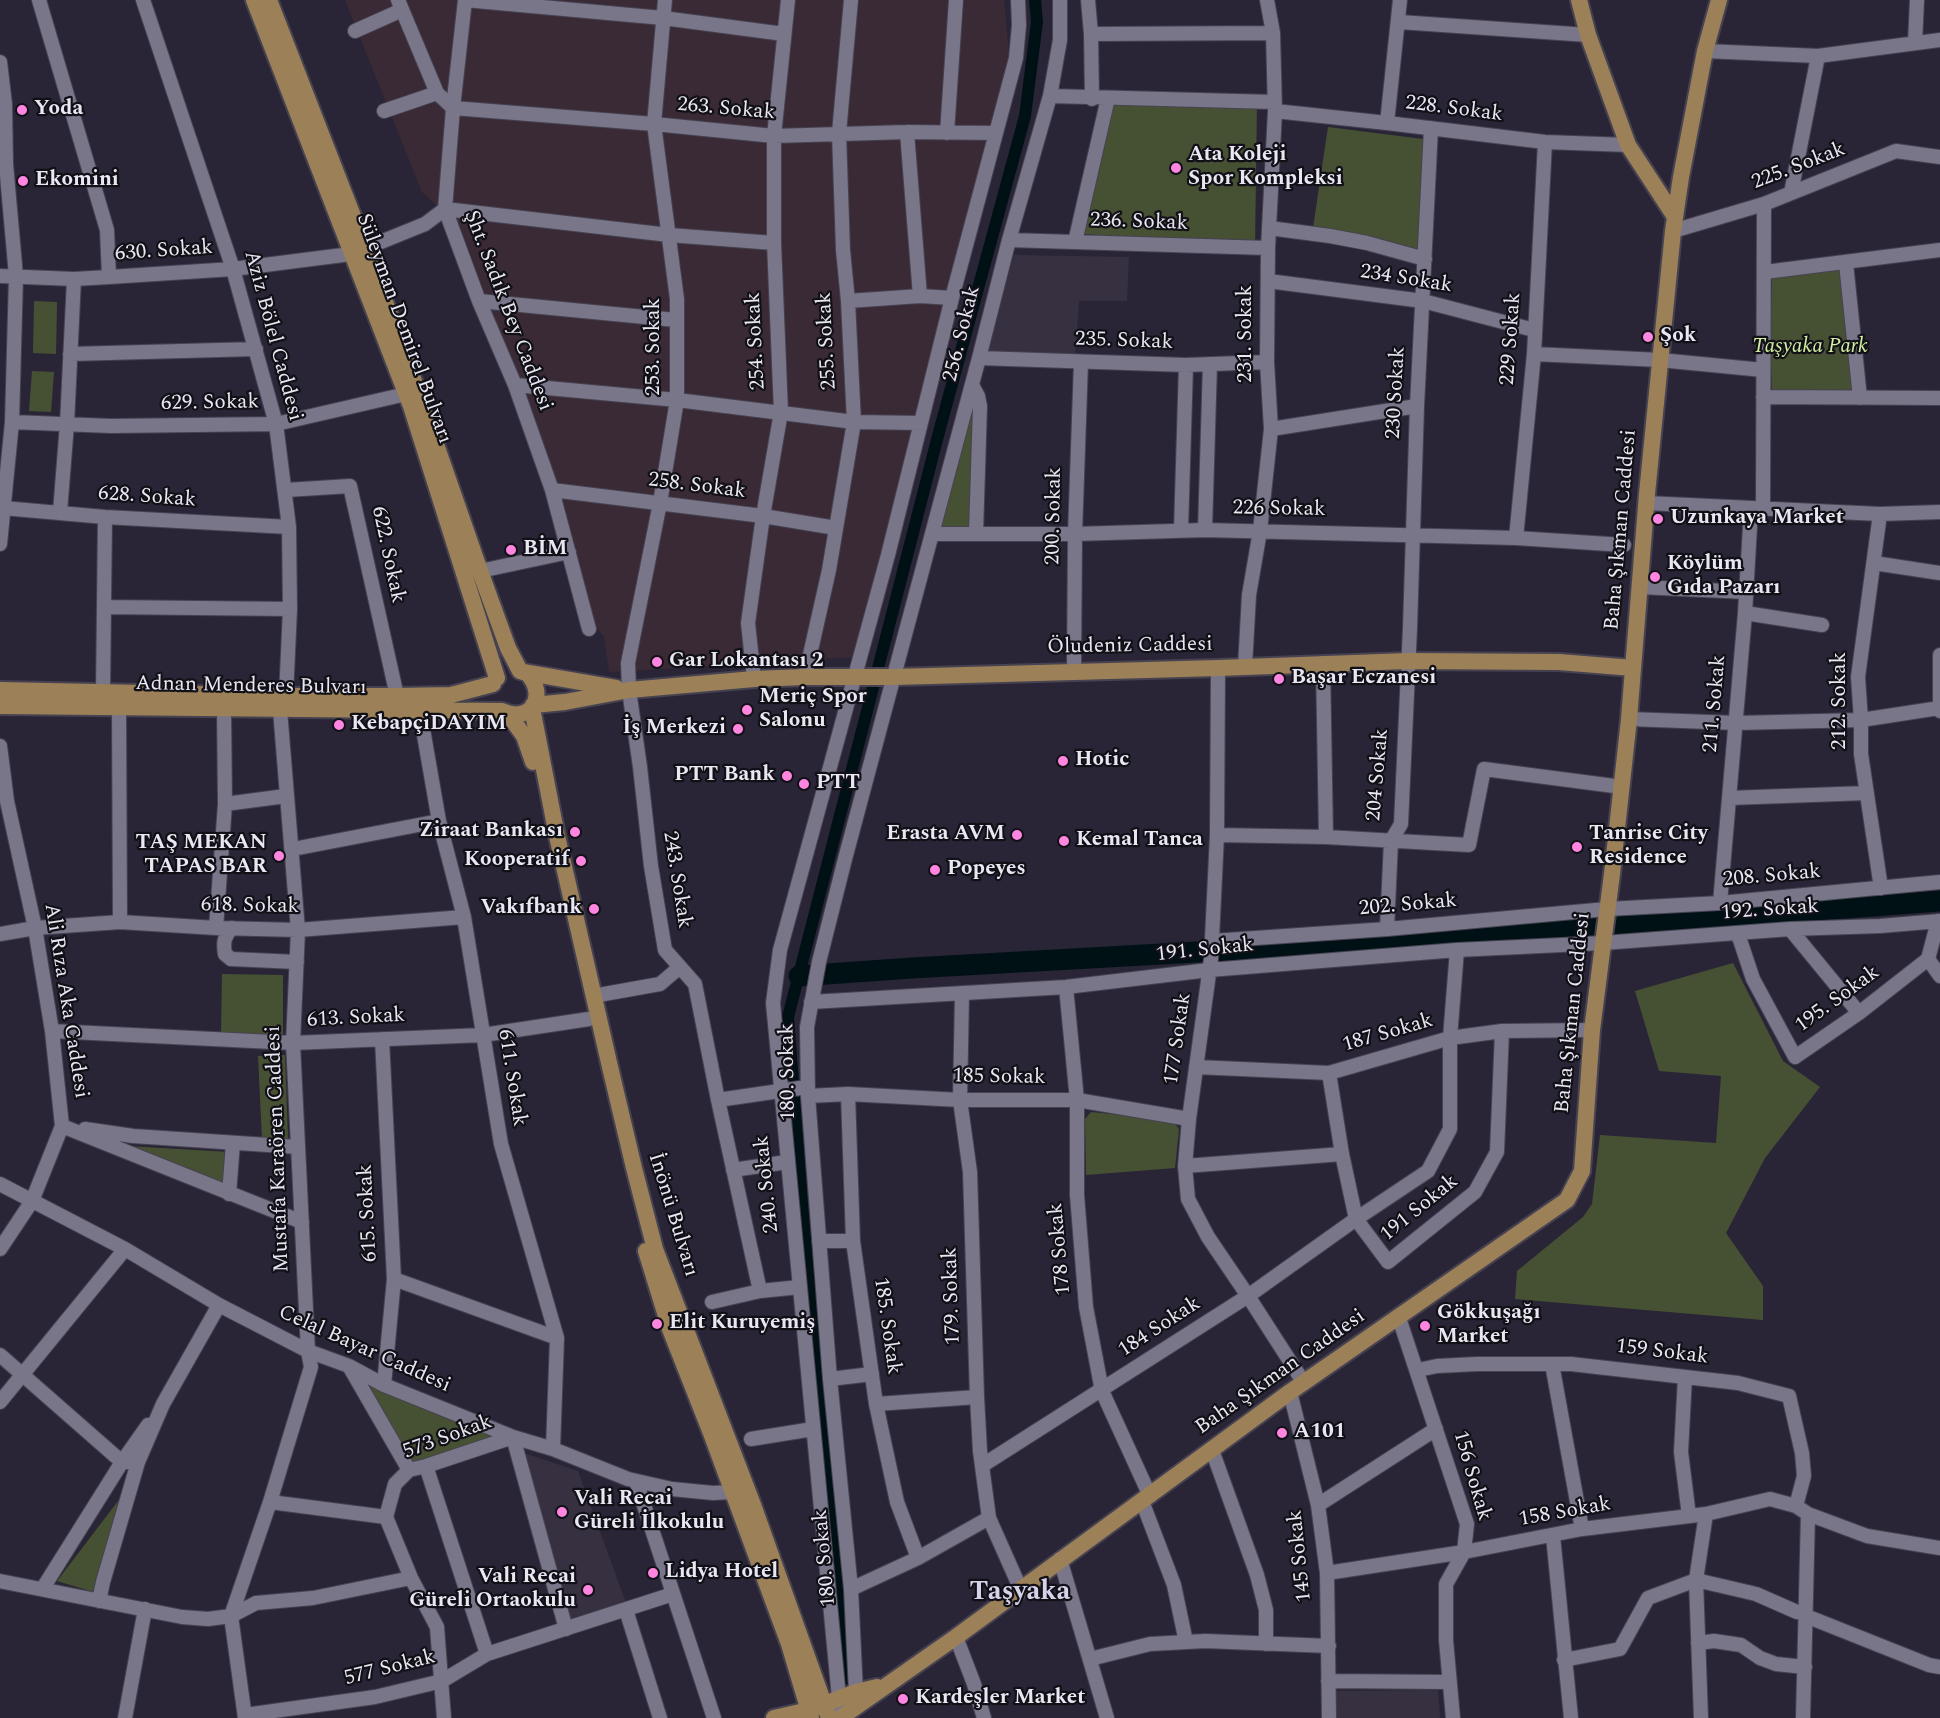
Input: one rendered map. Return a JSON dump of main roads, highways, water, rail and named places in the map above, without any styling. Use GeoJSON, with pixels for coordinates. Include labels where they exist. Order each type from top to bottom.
{"type":"FeatureCollection","features":[{"type":"Feature","properties":{"kind":"main road","name":"Süleyman Demirel Bulvarı"},"geometry":{"type":"LineString","coordinates":[[254,0],[416,387],[508,648],[524,672]]}},
{"type":"Feature","properties":{"kind":"main road","name":"Süleyman Demirel Bulvarı"},"geometry":{"type":"LineString","coordinates":[[269,0],[358,251],[360,272],[406,394],[495,681]]}},
{"type":"Feature","properties":{"kind":"main road"},"geometry":{"type":"LineString","coordinates":[[1579,0],[1587,35],[1628,145],[1674,224]]}},
{"type":"Feature","properties":{"kind":"main road","name":"Baha Şıkman Caddesi"},"geometry":{"type":"LineString","coordinates":[[840,1718],[956,1637],[1297,1388],[1567,1200],[1582,1171],[1592,1030],[1629,719],[1646,503],[1674,224],[1705,51],[1719,0]]}},
{"type":"Feature","properties":{"kind":"main road","name":"Öludeniz Caddesi"},"geometry":{"type":"LineString","coordinates":[[629,690],[806,676],[1218,668],[1408,661],[1559,662],[1633,668]]}},
{"type":"Feature","properties":{"kind":"main road","name":"Adnan Menderes Bulvarı"},"geometry":{"type":"LineString","coordinates":[[0,706],[224,709],[283,703],[451,695],[495,681],[504,673],[512,670],[629,690]]}},
{"type":"Feature","properties":{"kind":"main road"},"geometry":{"type":"LineString","coordinates":[[524,672],[534,681],[537,690],[532,706]]}},
{"type":"Feature","properties":{"kind":"main road"},"geometry":{"type":"LineString","coordinates":[[495,681],[493,699],[505,713]]}},
{"type":"Feature","properties":{"kind":"main road","name":"Adnan Menderes Bulvarı"},"geometry":{"type":"LineString","coordinates":[[0,690],[103,692],[420,712],[517,715],[525,713],[532,706],[629,690]]}},
{"type":"Feature","properties":{"kind":"main road","name":"İnönü Bulvarı"},"geometry":{"type":"LineString","coordinates":[[532,706],[557,836],[593,996],[605,1069]]}},
{"type":"Feature","properties":{"kind":"main road","name":"İnönü Bulvarı"},"geometry":{"type":"LineString","coordinates":[[505,713],[524,736],[532,758],[589,1020],[634,1168],[655,1249],[739,1490],[810,1714]]}},
{"type":"Feature","properties":{"kind":"main road","name":"İnönü Bulvarı"},"geometry":{"type":"LineString","coordinates":[[739,1490],[832,1709]]}},
{"type":"Feature","properties":{"kind":"main road","name":"Baha Şıkman Caddesi"},"geometry":{"type":"LineString","coordinates":[[774,1718],[857,1705]]}},
{"type":"Feature","properties":{"kind":"waterway"},"geometry":{"type":"LineString","coordinates":[[846,1680],[803,1217],[788,1017],[939,432],[1025,116],[1037,22],[1035,0]]}},
{"type":"Feature","properties":{"kind":"waterway"},"geometry":{"type":"LineString","coordinates":[[799,976],[1428,939],[1940,901]]}},
{"type":"Feature","properties":{"kind":"place","name":"Yoda"},"geometry":{"type":"Point","coordinates":[22,110]}},
{"type":"Feature","properties":{"kind":"place","name":"Ata Koleji Spor Kompleksi"},"geometry":{"type":"Point","coordinates":[1176,168]}},
{"type":"Feature","properties":{"kind":"place","name":"Ekomini"},"geometry":{"type":"Point","coordinates":[23,181]}},
{"type":"Feature","properties":{"kind":"place","name":"Şok"},"geometry":{"type":"Point","coordinates":[1648,337]}},
{"type":"Feature","properties":{"kind":"place","name":"Uzunkaya Market"},"geometry":{"type":"Point","coordinates":[1658,519]}},
{"type":"Feature","properties":{"kind":"place","name":"BİM"},"geometry":{"type":"Point","coordinates":[511,550]}},
{"type":"Feature","properties":{"kind":"place","name":"Köylüm Gıda Pazarı"},"geometry":{"type":"Point","coordinates":[1655,577]}},
{"type":"Feature","properties":{"kind":"place","name":"Gar Lokantası 2"},"geometry":{"type":"Point","coordinates":[657,662]}},
{"type":"Feature","properties":{"kind":"place","name":"Başar Eczanesi"},"geometry":{"type":"Point","coordinates":[1279,679]}},
{"type":"Feature","properties":{"kind":"place","name":"Meriç Spor Salonu"},"geometry":{"type":"Point","coordinates":[747,710]}},
{"type":"Feature","properties":{"kind":"place","name":"KebapçiDAYIM"},"geometry":{"type":"Point","coordinates":[339,725]}},
{"type":"Feature","properties":{"kind":"place","name":"İş Merkezi"},"geometry":{"type":"Point","coordinates":[738,729]}},
{"type":"Feature","properties":{"kind":"place","name":"Hotic"},"geometry":{"type":"Point","coordinates":[1063,761]}},
{"type":"Feature","properties":{"kind":"place","name":"PTT Bank"},"geometry":{"type":"Point","coordinates":[787,776]}},
{"type":"Feature","properties":{"kind":"place","name":"PTT"},"geometry":{"type":"Point","coordinates":[804,784]}},
{"type":"Feature","properties":{"kind":"place","name":"Ziraat Bankası"},"geometry":{"type":"Point","coordinates":[575,832]}},
{"type":"Feature","properties":{"kind":"place","name":"Erasta AVM"},"geometry":{"type":"Point","coordinates":[1017,835]}},
{"type":"Feature","properties":{"kind":"place","name":"Kemal Tanca"},"geometry":{"type":"Point","coordinates":[1064,841]}},
{"type":"Feature","properties":{"kind":"place","name":"Tanrise City Residence"},"geometry":{"type":"Point","coordinates":[1577,847]}},
{"type":"Feature","properties":{"kind":"place","name":"TAŞ MEKAN TAPAS BAR"},"geometry":{"type":"Point","coordinates":[279,856]}},
{"type":"Feature","properties":{"kind":"place","name":"Kooperatif"},"geometry":{"type":"Point","coordinates":[581,861]}},
{"type":"Feature","properties":{"kind":"place","name":"Popeyes"},"geometry":{"type":"Point","coordinates":[935,870]}},
{"type":"Feature","properties":{"kind":"place","name":"Vakıfbank"},"geometry":{"type":"Point","coordinates":[594,909]}},
{"type":"Feature","properties":{"kind":"place","name":"Elit Kuruyemiş"},"geometry":{"type":"Point","coordinates":[657,1324]}},
{"type":"Feature","properties":{"kind":"place","name":"Gökkuşağı Market"},"geometry":{"type":"Point","coordinates":[1425,1326]}},
{"type":"Feature","properties":{"kind":"place","name":"A101"},"geometry":{"type":"Point","coordinates":[1282,1433]}},
{"type":"Feature","properties":{"kind":"place","name":"Vali Recai Güreli İlkokulu"},"geometry":{"type":"Point","coordinates":[562,1512]}},
{"type":"Feature","properties":{"kind":"place","name":"Lidya Hotel"},"geometry":{"type":"Point","coordinates":[653,1573]}},
{"type":"Feature","properties":{"kind":"place","name":"Vali Recai Güreli Ortaokulu"},"geometry":{"type":"Point","coordinates":[588,1590]}},
{"type":"Feature","properties":{"kind":"place","name":"Kardeşler Market"},"geometry":{"type":"Point","coordinates":[903,1699]}},
{"type":"Feature","properties":{"kind":"district","name":"Taşyaka"},"geometry":{"type":"Point","coordinates":[1020,1594]}},
{"type":"Feature","properties":{"kind":"park label","name":"Taşyaka Park"},"geometry":{"type":"Point","coordinates":[1810,348]}}]}
